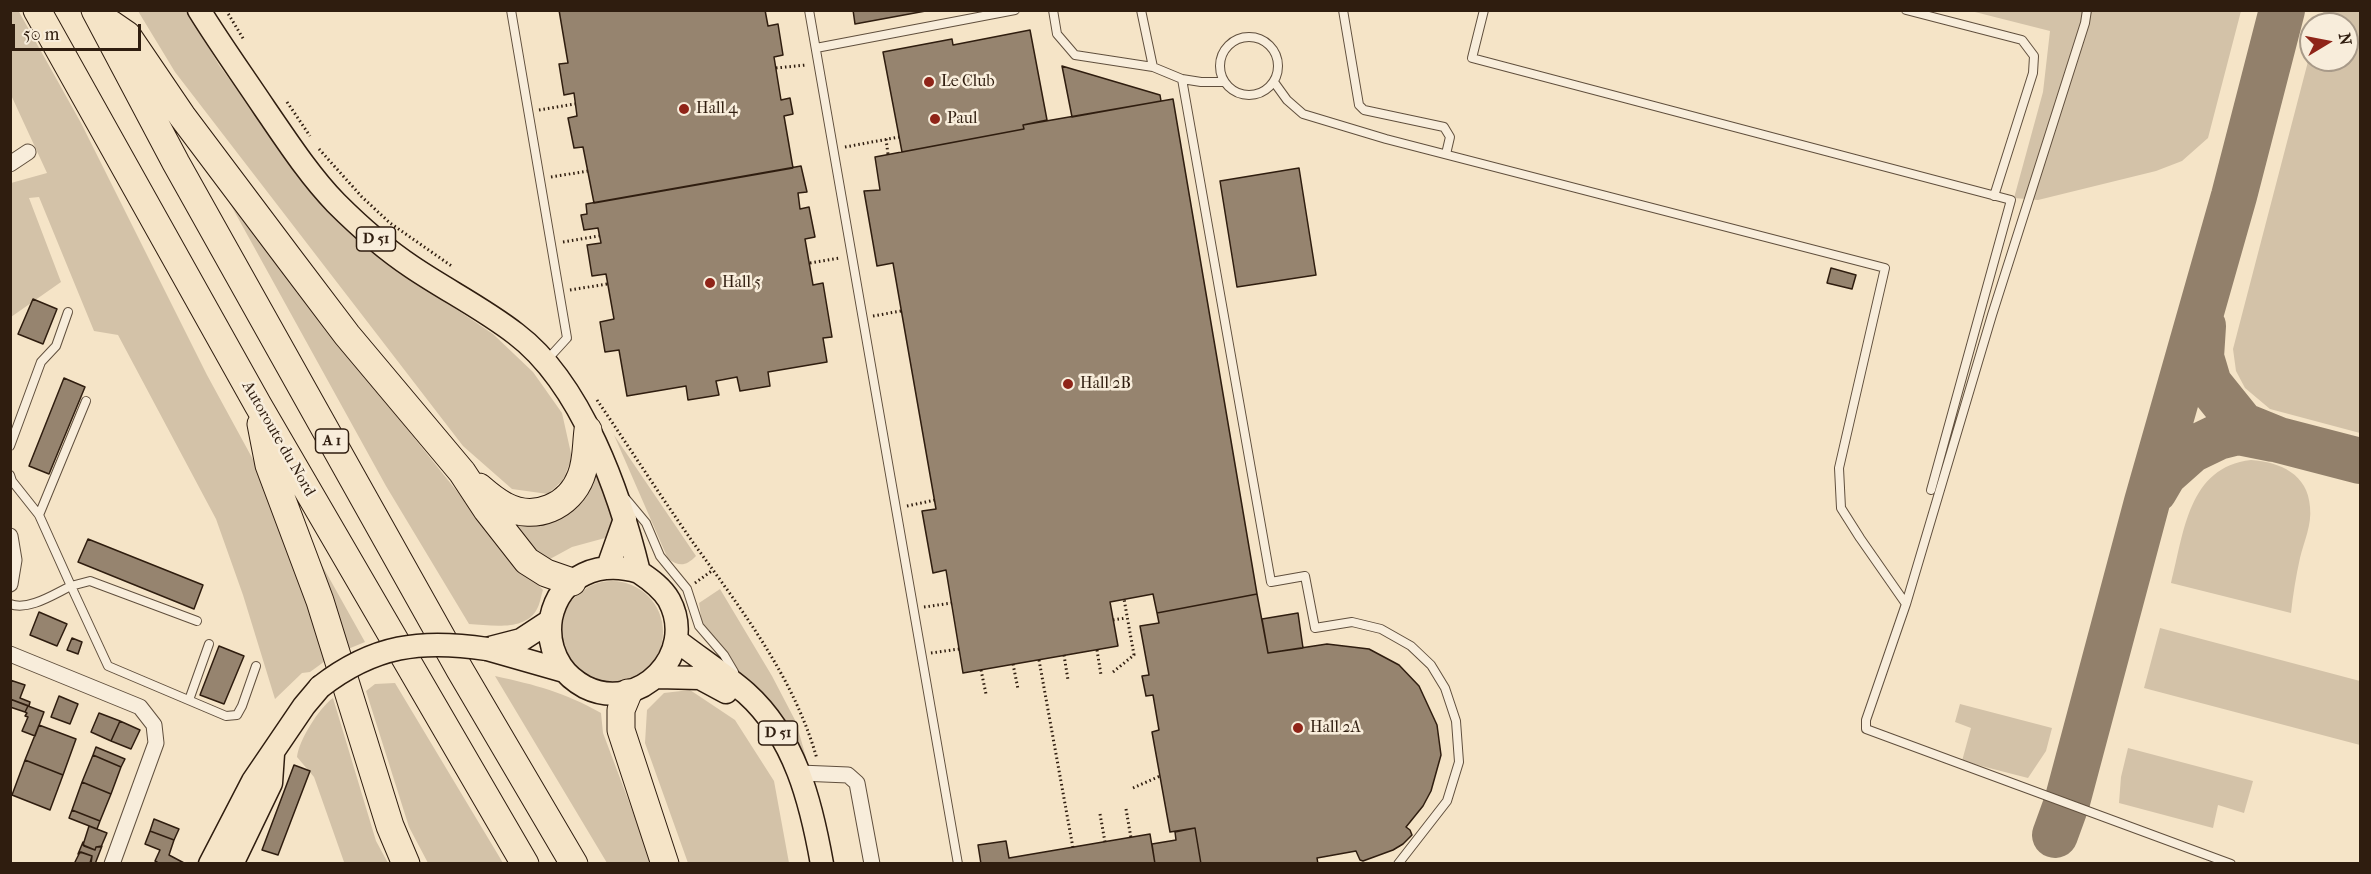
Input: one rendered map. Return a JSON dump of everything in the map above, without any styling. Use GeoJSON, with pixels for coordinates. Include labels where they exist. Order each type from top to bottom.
{"type":"FeatureCollection","features":[{"type":"Feature","properties":{"kind":"highway","name":"Autoroute du Nord"},"geometry":{"type":"LineString","coordinates":[[37,10],[258,405],[525,864]]}},
{"type":"Feature","properties":{"kind":"highway"},"geometry":{"type":"LineString","coordinates":[[96,12],[127,35],[182,116],[346,335],[462,472],[487,510],[527,561],[546,573],[572,582]]}},
{"type":"Feature","properties":{"kind":"highway","name":"A 1"},"geometry":{"type":"LineString","coordinates":[[96,12],[182,173],[449,651],[574,864]]}},
{"type":"Feature","properties":{"kind":"highway"},"geometry":{"type":"LineString","coordinates":[[258,405],[269,465],[320,601],[390,826],[406,864]]}},
{"type":"Feature","properties":{"kind":"highway"},"geometry":{"type":"LineString","coordinates":[[462,472],[506,507],[526,512],[546,510],[564,500],[578,483],[585,462],[588,430]]}},
{"type":"Feature","properties":{"kind":"highway"},"geometry":{"type":"LineString","coordinates":[[628,693],[621,710],[621,730],[665,864]]}},
{"type":"Feature","properties":{"kind":"main road","name":"D 51"},"geometry":{"type":"LineString","coordinates":[[199,10],[291,147],[336,202],[391,251],[516,334],[545,362],[567,391],[588,430],[625,519],[639,572]]}},
{"type":"Feature","properties":{"kind":"main road"},"geometry":{"type":"LineString","coordinates":[[608,567],[625,519]]}},
{"type":"Feature","properties":{"kind":"main road"},"geometry":{"type":"LineString","coordinates":[[608,567],[624,567],[639,572],[657,584],[669,600],[676,620],[676,640],[672,654],[657,677],[643,687],[628,693],[610,694],[593,691],[577,683],[564,671],[555,656],[550,639],[550,621],[558,600],[572,582],[589,572],[608,567]]}},
{"type":"Feature","properties":{"kind":"main road"},"geometry":{"type":"LineString","coordinates":[[488,649],[521,640],[550,621]]}},
{"type":"Feature","properties":{"kind":"main road","name":"D 51"},"geometry":{"type":"LineString","coordinates":[[676,640],[747,694],[770,720],[790,750],[800,773],[817,834],[822,864]]}},
{"type":"Feature","properties":{"kind":"main road"},"geometry":{"type":"LineString","coordinates":[[210,864],[253,781],[304,706],[320,687],[338,673],[357,663],[407,646],[450,643],[488,649],[564,671]]}},
{"type":"Feature","properties":{"kind":"main road","name":"D 51"},"geometry":{"type":"LineString","coordinates":[[657,677],[700,678],[726,692],[753,721],[783,769],[798,810],[806,864]]}},
{"type":"Feature","properties":{"kind":"main road"},"geometry":{"type":"LineString","coordinates":[[232,864],[271,783],[273,754]]}},
{"type":"Feature","properties":{"kind":"street"},"geometry":{"type":"LineString","coordinates":[[10,164],[28,152]]}},
{"type":"Feature","properties":{"kind":"street"},"geometry":{"type":"LineString","coordinates":[[10,536],[14,560],[10,584]]}},
{"type":"Feature","properties":{"kind":"street"},"geometry":{"type":"LineString","coordinates":[[10,654],[140,707],[154,725],[156,743],[112,864]]}},
{"type":"Feature","properties":{"kind":"street"},"geometry":{"type":"LineString","coordinates":[[800,773],[848,775],[856,783],[872,864]]}},
{"type":"Feature","properties":{"kind":"lane"},"geometry":{"type":"LineString","coordinates":[[511,10],[567,338],[545,362]]}},
{"type":"Feature","properties":{"kind":"lane"},"geometry":{"type":"LineString","coordinates":[[809,10],[958,864]]}},
{"type":"Feature","properties":{"kind":"lane"},"geometry":{"type":"LineString","coordinates":[[816,48],[1015,10]]}},
{"type":"Feature","properties":{"kind":"lane"},"geometry":{"type":"LineString","coordinates":[[1053,10],[1057,34],[1075,55],[1153,67],[1182,78],[1201,82],[1224,82]]}},
{"type":"Feature","properties":{"kind":"lane"},"geometry":{"type":"LineString","coordinates":[[1141,10],[1153,67]]}},
{"type":"Feature","properties":{"kind":"lane"},"geometry":{"type":"LineString","coordinates":[[1342,10],[1359,105],[1364,110],[1444,128],[1450,137],[1446,154]]}},
{"type":"Feature","properties":{"kind":"lane"},"geometry":{"type":"LineString","coordinates":[[1484,10],[1472,58],[2011,200],[1931,490]]}},
{"type":"Feature","properties":{"kind":"lane"},"geometry":{"type":"LineString","coordinates":[[1906,10],[2022,40],[2034,56],[2032,73],[1994,196]]}},
{"type":"Feature","properties":{"kind":"lane"},"geometry":{"type":"LineString","coordinates":[[2087,10],[2085,23],[1992,315],[1906,604],[1866,720],[1866,729],[2231,864]]}},
{"type":"Feature","properties":{"kind":"lane"},"geometry":{"type":"LineString","coordinates":[[1251,37],[1267,43],[1276,56],[1277,74],[1274,82],[1268,88],[1252,96],[1235,92],[1224,82],[1219,67],[1223,51],[1235,40],[1251,37]]}},
{"type":"Feature","properties":{"kind":"lane"},"geometry":{"type":"LineString","coordinates":[[1182,78],[1271,582],[1305,576],[1315,628],[1352,621],[1382,629],[1411,646],[1431,665],[1445,688],[1456,721],[1459,762],[1447,801],[1398,864]]}},
{"type":"Feature","properties":{"kind":"lane"},"geometry":{"type":"LineString","coordinates":[[1274,82],[1287,100],[1303,114],[1446,154],[1885,268],[1839,468],[1841,508],[1906,604]]}},
{"type":"Feature","properties":{"kind":"lane"},"geometry":{"type":"LineString","coordinates":[[10,446],[41,362],[56,346],[68,312]]}},
{"type":"Feature","properties":{"kind":"lane"},"geometry":{"type":"LineString","coordinates":[[39,515],[86,401]]}},
{"type":"Feature","properties":{"kind":"lane"},"geometry":{"type":"LineString","coordinates":[[10,476],[39,515],[108,666],[226,716],[237,715],[256,666]]}},
{"type":"Feature","properties":{"kind":"lane"},"geometry":{"type":"LineString","coordinates":[[611,483],[646,522],[660,556],[687,589],[699,626],[724,655],[747,694]]}},
{"type":"Feature","properties":{"kind":"lane"},"geometry":{"type":"LineString","coordinates":[[10,604],[29,605],[71,586],[90,581],[197,621]]}},
{"type":"Feature","properties":{"kind":"lane"},"geometry":{"type":"LineString","coordinates":[[189,700],[209,644]]}},
{"type":"Feature","properties":{"kind":"path"},"geometry":{"type":"LineString","coordinates":[[776,68],[819,63]]}},
{"type":"Feature","properties":{"kind":"path"},"geometry":{"type":"LineString","coordinates":[[528,112],[575,104]]}},
{"type":"Feature","properties":{"kind":"path"},"geometry":{"type":"LineString","coordinates":[[832,149],[899,137]]}},
{"type":"Feature","properties":{"kind":"path"},"geometry":{"type":"LineString","coordinates":[[886,139],[888,154]]}},
{"type":"Feature","properties":{"kind":"path"},"geometry":{"type":"LineString","coordinates":[[540,179],[588,171]]}},
{"type":"Feature","properties":{"kind":"path"},"geometry":{"type":"LineString","coordinates":[[551,244],[599,236]]}},
{"type":"Feature","properties":{"kind":"path"},"geometry":{"type":"LineString","coordinates":[[810,263],[852,256]]}},
{"type":"Feature","properties":{"kind":"path"},"geometry":{"type":"LineString","coordinates":[[560,292],[608,284]]}},
{"type":"Feature","properties":{"kind":"path"},"geometry":{"type":"LineString","coordinates":[[862,318],[901,311]]}},
{"type":"Feature","properties":{"kind":"path"},"geometry":{"type":"LineString","coordinates":[[897,508],[935,500]]}},
{"type":"Feature","properties":{"kind":"path"},"geometry":{"type":"LineString","coordinates":[[687,589],[713,570]]}},
{"type":"Feature","properties":{"kind":"path"},"geometry":{"type":"LineString","coordinates":[[1113,672],[1134,655],[1124,599]]}},
{"type":"Feature","properties":{"kind":"path"},"geometry":{"type":"LineString","coordinates":[[913,609],[952,603]]}},
{"type":"Feature","properties":{"kind":"path"},"geometry":{"type":"LineString","coordinates":[[1113,620],[1127,618]]}},
{"type":"Feature","properties":{"kind":"path"},"geometry":{"type":"LineString","coordinates":[[920,655],[959,649]]}},
{"type":"Feature","properties":{"kind":"path"},"geometry":{"type":"LineString","coordinates":[[1097,650],[1101,675]]}},
{"type":"Feature","properties":{"kind":"path"},"geometry":{"type":"LineString","coordinates":[[1064,655],[1068,680]]}},
{"type":"Feature","properties":{"kind":"path"},"geometry":{"type":"LineString","coordinates":[[1039,660],[1073,848]]}},
{"type":"Feature","properties":{"kind":"path"},"geometry":{"type":"LineString","coordinates":[[1014,664],[1018,689]]}},
{"type":"Feature","properties":{"kind":"path"},"geometry":{"type":"LineString","coordinates":[[981,670],[986,694]]}},
{"type":"Feature","properties":{"kind":"path"},"geometry":{"type":"LineString","coordinates":[[1134,788],[1160,776]]}},
{"type":"Feature","properties":{"kind":"path"},"geometry":{"type":"LineString","coordinates":[[1126,809],[1131,838]]}},
{"type":"Feature","properties":{"kind":"path"},"geometry":{"type":"LineString","coordinates":[[1100,814],[1105,842]]}},
{"type":"Feature","properties":{"kind":"shaded area"},"geometry":{"type":"Polygon","coordinates":[[[18,10],[81,123],[207,375],[268,487],[332,656],[310,672],[302,673],[275,699],[243,595],[216,519],[118,335],[94,331],[39,197],[29,198],[61,282],[11,317],[11,183],[47,173],[11,95],[11,11],[18,10]]]}},
{"type":"Feature","properties":{"kind":"shaded area"},"geometry":{"type":"Polygon","coordinates":[[[138,11],[187,11],[219,65],[296,169],[367,249],[493,334],[533,372],[562,413],[572,458],[563,480],[548,494],[512,489],[463,446],[175,72],[138,11]]]}},
{"type":"Feature","properties":{"kind":"shaded area"},"geometry":{"type":"Polygon","coordinates":[[[1971,11],[2241,11],[2208,138],[2182,161],[2156,171],[2038,200],[2014,198],[2043,92],[2050,31],[1971,11]]]}},
{"type":"Feature","properties":{"kind":"shaded area"},"geometry":{"type":"Polygon","coordinates":[[[2360,11],[2360,433],[2270,409],[2245,388],[2236,371],[2233,349],[2305,72],[2359,72],[2359,12],[2324,12],[2360,11]]]}},
{"type":"Feature","properties":{"kind":"shaded area"},"geometry":{"type":"Polygon","coordinates":[[[201,151],[323,324],[520,570],[543,590],[538,607],[524,621],[506,626],[469,624],[386,486],[201,151]]]}},
{"type":"Feature","properties":{"kind":"shaded area"},"geometry":{"type":"Polygon","coordinates":[[[614,435],[696,556],[689,562],[679,564],[668,559],[614,435]]]}},
{"type":"Feature","properties":{"kind":"shaded area"},"geometry":{"type":"Polygon","coordinates":[[[2251,460],[2282,467],[2291,472],[2304,486],[2308,496],[2310,520],[2291,613],[2171,583],[2185,524],[2201,489],[2214,475],[2230,465],[2251,460]]]}},
{"type":"Feature","properties":{"kind":"shaded area"},"geometry":{"type":"Polygon","coordinates":[[[596,473],[614,515],[615,532],[605,538],[572,547],[550,559],[536,554],[497,511],[517,517],[596,473]]]}},
{"type":"Feature","properties":{"kind":"shaded area"},"geometry":{"type":"Polygon","coordinates":[[[309,542],[365,642],[348,649],[309,542]]]}},
{"type":"Feature","properties":{"kind":"shaded area"},"geometry":{"type":"Polygon","coordinates":[[[612,581],[632,584],[641,589],[655,603],[660,612],[663,632],[660,652],[655,661],[641,675],[632,680],[612,683],[592,680],[583,675],[569,661],[564,652],[561,632],[564,612],[569,603],[583,589],[592,584],[612,581]]]}},
{"type":"Feature","properties":{"kind":"shaded area"},"geometry":{"type":"Polygon","coordinates":[[[720,589],[772,676],[796,722],[807,761],[747,682],[703,630],[699,603],[720,589]]]}},
{"type":"Feature","properties":{"kind":"shaded area"},"geometry":{"type":"Polygon","coordinates":[[[2160,628],[2360,681],[2360,745],[2144,688],[2160,628]]]}},
{"type":"Feature","properties":{"kind":"shaded area"},"geometry":{"type":"Polygon","coordinates":[[[495,676],[550,690],[601,713],[603,733],[652,863],[607,863],[495,676]]]}},
{"type":"Feature","properties":{"kind":"shaded area"},"geometry":{"type":"Polygon","coordinates":[[[395,683],[503,863],[428,863],[409,827],[366,691],[375,684],[395,683]]]}},
{"type":"Feature","properties":{"kind":"shaded area"},"geometry":{"type":"Polygon","coordinates":[[[690,690],[735,720],[774,781],[789,863],[688,863],[645,743],[647,710],[664,693],[690,690]]]}},
{"type":"Feature","properties":{"kind":"shaded area"},"geometry":{"type":"Polygon","coordinates":[[[333,698],[376,841],[388,863],[347,864],[344,862],[314,777],[297,757],[310,725],[333,698]]]}},
{"type":"Feature","properties":{"kind":"shaded area"},"geometry":{"type":"Polygon","coordinates":[[[1960,704],[2052,728],[2046,751],[2028,778],[1962,761],[1971,728],[1955,722],[1960,704]]]}},
{"type":"Feature","properties":{"kind":"shaded area"},"geometry":{"type":"Polygon","coordinates":[[[2128,748],[2253,781],[2244,813],[2218,805],[2213,828],[2119,803],[2121,777],[2128,748]]]}},
{"type":"Feature","properties":{"kind":"building","name":"Hall 4"},"geometry":{"type":"Polygon","coordinates":[[[559,10],[765,10],[768,26],[778,24],[783,55],[774,57],[781,100],[790,98],[793,114],[784,116],[793,168],[594,203],[583,147],[574,148],[568,118],[577,116],[574,93],[564,95],[559,64],[568,63],[559,10]]]}},
{"type":"Feature","properties":{"kind":"building"},"geometry":{"type":"Polygon","coordinates":[[[853,10],[931,10],[855,24],[853,10]]]}},
{"type":"Feature","properties":{"kind":"building"},"geometry":{"type":"Polygon","coordinates":[[[1030,30],[1047,120],[1023,125],[1024,129],[902,152],[883,52],[952,39],[953,45],[1030,30]]]}},
{"type":"Feature","properties":{"kind":"building"},"geometry":{"type":"Polygon","coordinates":[[[1062,66],[1160,95],[1161,101],[1072,117],[1062,66]]]}},
{"type":"Feature","properties":{"kind":"building","name":"Hall 2B"},"geometry":{"type":"Polygon","coordinates":[[[1173,99],[1257,594],[1157,613],[1153,594],[1110,602],[1118,646],[963,673],[946,570],[933,573],[922,511],[936,509],[893,263],[877,266],[864,191],[880,190],[875,157],[1024,129],[1023,125],[1173,99]]]}},
{"type":"Feature","properties":{"kind":"building","name":"Hall 5"},"geometry":{"type":"Polygon","coordinates":[[[801,166],[807,192],[798,193],[800,209],[809,207],[815,237],[805,239],[813,285],[823,283],[832,337],[823,338],[827,362],[768,372],[770,386],[740,391],[737,377],[716,381],[719,395],[688,400],[686,386],[627,396],[619,350],[605,352],[600,322],[614,319],[606,274],[592,276],[587,245],[601,243],[598,228],[584,230],[581,215],[587,214],[586,204],[801,166]]]}},
{"type":"Feature","properties":{"kind":"building"},"geometry":{"type":"Polygon","coordinates":[[[1299,168],[1316,275],[1237,287],[1220,181],[1299,168]]]}},
{"type":"Feature","properties":{"kind":"building"},"geometry":{"type":"Polygon","coordinates":[[[1831,268],[1856,275],[1852,289],[1827,283],[1831,268]]]}},
{"type":"Feature","properties":{"kind":"building"},"geometry":{"type":"Polygon","coordinates":[[[33,299],[57,309],[43,344],[18,334],[33,299]]]}},
{"type":"Feature","properties":{"kind":"building"},"geometry":{"type":"Polygon","coordinates":[[[64,378],[85,387],[49,474],[29,466],[64,378]]]}},
{"type":"Feature","properties":{"kind":"building"},"geometry":{"type":"Polygon","coordinates":[[[88,539],[203,585],[194,609],[78,562],[88,539]]]}},
{"type":"Feature","properties":{"kind":"building","name":"Hall 2A"},"geometry":{"type":"Polygon","coordinates":[[[1257,594],[1268,653],[1327,644],[1369,649],[1399,665],[1419,686],[1437,725],[1441,755],[1431,791],[1423,806],[1406,827],[1412,835],[1393,850],[1363,861],[1360,860],[1356,851],[1317,858],[1318,864],[1201,864],[1195,828],[1170,832],[1152,732],[1159,730],[1153,695],[1146,696],[1142,676],[1149,675],[1140,626],[1159,623],[1157,613],[1257,594]]]}},
{"type":"Feature","properties":{"kind":"building"},"geometry":{"type":"Polygon","coordinates":[[[39,612],[67,624],[57,646],[30,635],[39,612]]]}},
{"type":"Feature","properties":{"kind":"building"},"geometry":{"type":"Polygon","coordinates":[[[1298,613],[1303,648],[1268,653],[1262,619],[1298,613]]]}},
{"type":"Feature","properties":{"kind":"building"},"geometry":{"type":"Polygon","coordinates":[[[72,638],[82,642],[78,654],[67,650],[72,638]]]}},
{"type":"Feature","properties":{"kind":"building"},"geometry":{"type":"Polygon","coordinates":[[[219,646],[244,656],[224,704],[200,695],[219,646]]]}},
{"type":"Feature","properties":{"kind":"building"},"geometry":{"type":"Polygon","coordinates":[[[10,680],[25,685],[20,698],[30,702],[29,706],[10,699],[10,680]]]}},
{"type":"Feature","properties":{"kind":"building"},"geometry":{"type":"Polygon","coordinates":[[[59,696],[78,704],[70,724],[51,717],[59,696]]]}},
{"type":"Feature","properties":{"kind":"building"},"geometry":{"type":"Polygon","coordinates":[[[10,699],[28,706],[25,712],[10,707],[10,699]]]}},
{"type":"Feature","properties":{"kind":"building"},"geometry":{"type":"Polygon","coordinates":[[[28,706],[44,712],[35,736],[22,731],[28,717],[25,716],[27,713],[25,712],[28,706]]]}},
{"type":"Feature","properties":{"kind":"building"},"geometry":{"type":"Polygon","coordinates":[[[99,713],[120,721],[111,741],[91,732],[99,713]]]}},
{"type":"Feature","properties":{"kind":"building"},"geometry":{"type":"Polygon","coordinates":[[[120,721],[140,730],[131,749],[111,741],[120,721]]]}},
{"type":"Feature","properties":{"kind":"building"},"geometry":{"type":"Polygon","coordinates":[[[39,725],[76,739],[63,775],[25,760],[39,725]]]}},
{"type":"Feature","properties":{"kind":"building"},"geometry":{"type":"Polygon","coordinates":[[[96,747],[125,759],[121,767],[93,755],[96,747]]]}},
{"type":"Feature","properties":{"kind":"building"},"geometry":{"type":"Polygon","coordinates":[[[93,755],[121,767],[111,794],[82,782],[93,755]]]}},
{"type":"Feature","properties":{"kind":"building"},"geometry":{"type":"Polygon","coordinates":[[[25,760],[63,775],[50,810],[12,795],[25,760]]]}},
{"type":"Feature","properties":{"kind":"building"},"geometry":{"type":"Polygon","coordinates":[[[294,765],[310,771],[278,855],[262,850],[294,765]]]}},
{"type":"Feature","properties":{"kind":"building"},"geometry":{"type":"Polygon","coordinates":[[[82,782],[111,794],[100,821],[72,810],[82,782]]]}},
{"type":"Feature","properties":{"kind":"building"},"geometry":{"type":"Polygon","coordinates":[[[72,810],[100,821],[97,829],[69,818],[72,810]]]}},
{"type":"Feature","properties":{"kind":"building"},"geometry":{"type":"Polygon","coordinates":[[[154,819],[179,829],[174,840],[150,831],[154,819]]]}},
{"type":"Feature","properties":{"kind":"building"},"geometry":{"type":"Polygon","coordinates":[[[89,826],[107,833],[101,847],[96,847],[95,850],[83,845],[89,826]]]}},
{"type":"Feature","properties":{"kind":"building"},"geometry":{"type":"Polygon","coordinates":[[[1195,828],[1201,864],[1155,864],[1152,844],[1176,840],[1175,832],[1195,828]]]}},
{"type":"Feature","properties":{"kind":"building"},"geometry":{"type":"Polygon","coordinates":[[[150,831],[174,840],[169,855],[186,864],[160,864],[155,861],[160,850],[145,844],[150,831]]]}},
{"type":"Feature","properties":{"kind":"building"},"geometry":{"type":"Polygon","coordinates":[[[1150,834],[1155,864],[981,864],[978,845],[1006,841],[1009,858],[1150,834]]]}},
{"type":"Feature","properties":{"kind":"building"},"geometry":{"type":"Polygon","coordinates":[[[83,842],[84,846],[95,850],[96,847],[102,846],[95,864],[90,863],[92,856],[81,852],[78,854],[83,842]]]}},
{"type":"Feature","properties":{"kind":"building"},"geometry":{"type":"Polygon","coordinates":[[[80,852],[92,856],[91,864],[74,864],[80,852]]]}},
{"type":"Feature","properties":{"kind":"taxiway"},"geometry":{"type":"LineString","coordinates":[[2055,835],[2067,802],[2147,502],[2234,196],[2282,10]]}},
{"type":"Feature","properties":{"kind":"taxiway"},"geometry":{"type":"LineString","coordinates":[[2203,326],[2201,357],[2209,384],[2242,425],[2279,440],[2360,461]]}},
{"type":"Feature","properties":{"kind":"taxiway"},"geometry":{"type":"LineString","coordinates":[[2154,491],[2164,474],[2191,450],[2218,437],[2238,432],[2273,439]]}},
{"type":"Feature","properties":{"kind":"place","name":"Le Club"},"geometry":{"type":"Point","coordinates":[929,82]}},
{"type":"Feature","properties":{"kind":"place","name":"Hall 4"},"geometry":{"type":"Point","coordinates":[684,109]}},
{"type":"Feature","properties":{"kind":"place","name":"Paul"},"geometry":{"type":"Point","coordinates":[935,119]}},
{"type":"Feature","properties":{"kind":"place","name":"Hall 5"},"geometry":{"type":"Point","coordinates":[710,283]}},
{"type":"Feature","properties":{"kind":"place","name":"Hall 2B"},"geometry":{"type":"Point","coordinates":[1068,384]}},
{"type":"Feature","properties":{"kind":"place","name":"Hall 2A"},"geometry":{"type":"Point","coordinates":[1298,728]}}]}
